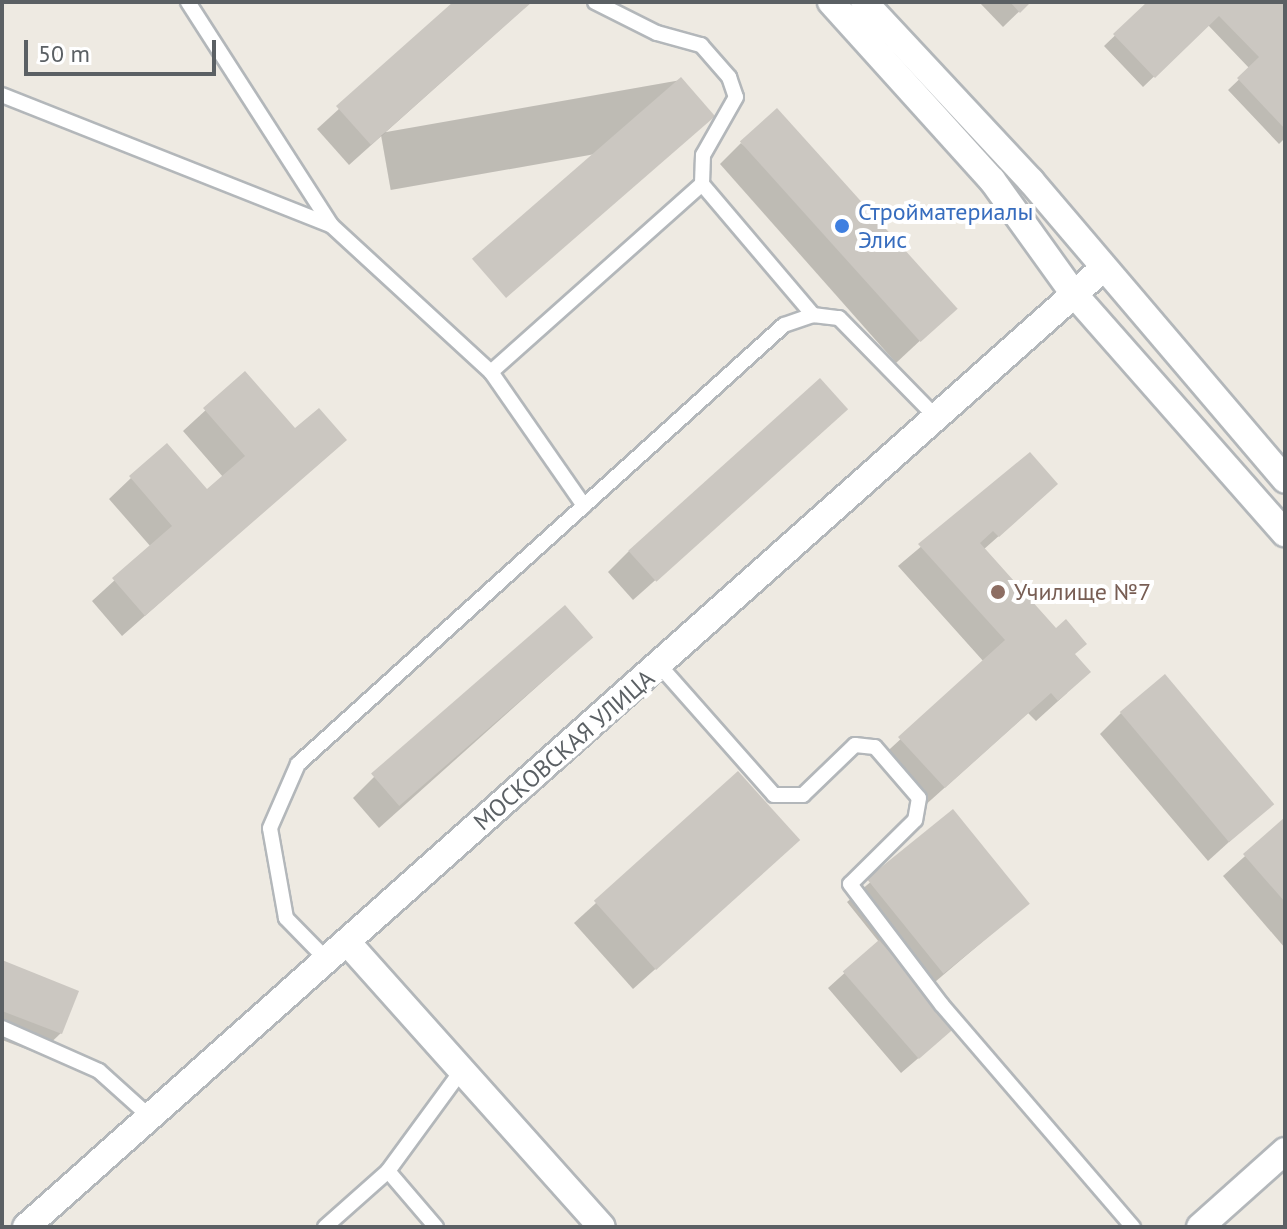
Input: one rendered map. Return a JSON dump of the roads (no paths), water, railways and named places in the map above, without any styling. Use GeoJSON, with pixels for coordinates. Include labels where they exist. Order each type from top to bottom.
{"type":"FeatureCollection","features":[{"type":"Feature","properties":{"kind":"street"},"geometry":{"type":"LineString","coordinates":[[831,2],[992,180],[1074,294],[1285,533]]}},
{"type":"Feature","properties":{"kind":"street"},"geometry":{"type":"LineString","coordinates":[[864,2],[1031,181],[1100,271],[1285,479]]}},
{"type":"Feature","properties":{"kind":"street","name":"МОСКОВСКАЯ УЛИЦА"},"geometry":{"type":"LineString","coordinates":[[26,1227],[660,666],[1100,271]]}},
{"type":"Feature","properties":{"kind":"street"},"geometry":{"type":"LineString","coordinates":[[347,942],[602,1227]]}},
{"type":"Feature","properties":{"kind":"street"},"geometry":{"type":"LineString","coordinates":[[1200,1227],[1285,1151]]}},
{"type":"Feature","properties":{"kind":"lane"},"geometry":{"type":"LineString","coordinates":[[188,2],[331,225],[491,372],[584,506]]}},
{"type":"Feature","properties":{"kind":"lane"},"geometry":{"type":"LineString","coordinates":[[595,2],[657,33],[701,45],[729,77],[736,97],[703,155],[702,184],[813,315]]}},
{"type":"Feature","properties":{"kind":"lane"},"geometry":{"type":"LineString","coordinates":[[2,95],[23,107],[331,225]]}},
{"type":"Feature","properties":{"kind":"lane"},"geometry":{"type":"LineString","coordinates":[[491,372],[702,184]]}},
{"type":"Feature","properties":{"kind":"lane"},"geometry":{"type":"LineString","coordinates":[[327,960],[286,918],[270,828],[298,764],[784,325],[813,315],[839,318],[937,418]]}},
{"type":"Feature","properties":{"kind":"lane"},"geometry":{"type":"LineString","coordinates":[[660,666],[774,795],[803,795],[855,745],[875,747],[919,798],[915,820],[850,884],[942,1005],[1133,1227]]}},
{"type":"Feature","properties":{"kind":"lane"},"geometry":{"type":"LineString","coordinates":[[2,1028],[99,1071],[150,1117]]}},
{"type":"Feature","properties":{"kind":"lane"},"geometry":{"type":"LineString","coordinates":[[325,1227],[388,1171],[462,1070]]}},
{"type":"Feature","properties":{"kind":"lane"},"geometry":{"type":"LineString","coordinates":[[388,1171],[436,1227]]}},
{"type":"Feature","properties":{"kind":"place","name":"Стройматериалы Элис"},"geometry":{"type":"Point","coordinates":[842,226]}},
{"type":"Feature","properties":{"kind":"place","name":"Училище №7"},"geometry":{"type":"Point","coordinates":[998,592]}}]}
